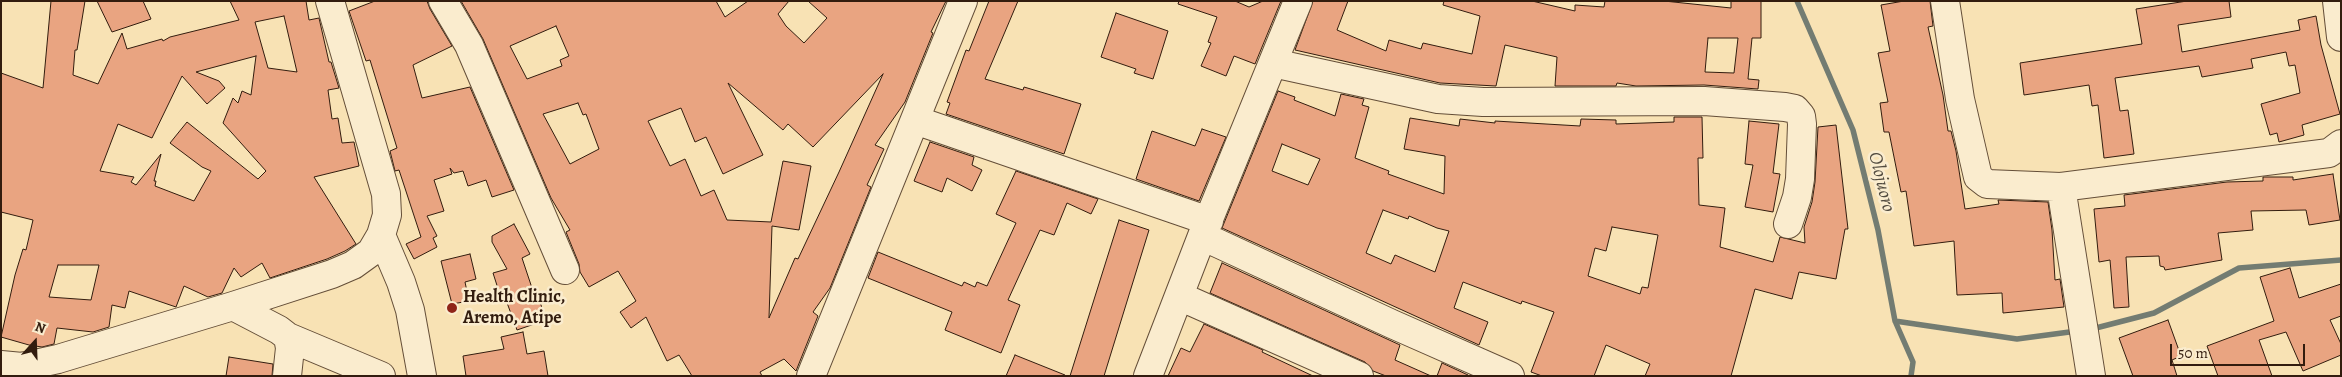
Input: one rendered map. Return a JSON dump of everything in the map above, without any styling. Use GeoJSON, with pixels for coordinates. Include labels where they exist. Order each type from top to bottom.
{"type":"FeatureCollection","features":[{"type":"Feature","properties":{"kind":"street"},"geometry":{"type":"LineString","coordinates":[[1,365],[22,367],[58,359],[233,306],[332,274],[353,265],[371,252],[381,235],[388,214],[386,194],[330,1]]}},
{"type":"Feature","properties":{"kind":"street"},"geometry":{"type":"LineString","coordinates":[[443,1],[469,45],[565,270]]}},
{"type":"Feature","properties":{"kind":"street"},"geometry":{"type":"LineString","coordinates":[[811,376],[964,1]]}},
{"type":"Feature","properties":{"kind":"street"},"geometry":{"type":"LineString","coordinates":[[1148,376],[1205,228],[1298,1]]}},
{"type":"Feature","properties":{"kind":"street"},"geometry":{"type":"LineString","coordinates":[[1946,1],[1960,99],[1978,177],[1987,184],[2061,188],[2329,153],[2341,144]]}},
{"type":"Feature","properties":{"kind":"street"},"geometry":{"type":"LineString","coordinates":[[2337,1],[2341,38]]}},
{"type":"Feature","properties":{"kind":"street"},"geometry":{"type":"LineString","coordinates":[[1273,62],[1438,99],[1483,102],[1704,101],[1785,106],[1795,109],[1801,116],[1802,124],[1800,179],[1798,197],[1788,224]]}},
{"type":"Feature","properties":{"kind":"street"},"geometry":{"type":"LineString","coordinates":[[915,120],[1205,228],[1392,324],[1510,376]]}},
{"type":"Feature","properties":{"kind":"street"},"geometry":{"type":"LineString","coordinates":[[2061,188],[2091,376]]}},
{"type":"Feature","properties":{"kind":"street"},"geometry":{"type":"LineString","coordinates":[[381,235],[401,282],[410,310],[422,376]]}},
{"type":"Feature","properties":{"kind":"street"},"geometry":{"type":"LineString","coordinates":[[1179,296],[1359,376]]}},
{"type":"Feature","properties":{"kind":"street"},"geometry":{"type":"LineString","coordinates":[[233,306],[279,330],[288,337],[381,376]]}},
{"type":"Feature","properties":{"kind":"street"},"geometry":{"type":"LineString","coordinates":[[287,376],[290,348],[288,337]]}},
{"type":"Feature","properties":{"kind":"building"},"geometry":{"type":"Polygon","coordinates":[[[51,1],[85,1],[77,50],[75,50],[73,75],[98,84],[122,33],[127,49],[239,20],[230,1],[306,1],[309,20],[319,18],[329,62],[331,62],[339,88],[328,90],[332,119],[338,118],[342,143],[354,142],[359,166],[314,177],[356,244],[327,259],[270,278],[262,263],[241,277],[234,268],[222,293],[208,297],[184,286],[176,307],[129,291],[125,308],[112,305],[109,327],[93,332],[57,328],[54,344],[42,347],[1,337],[15,275],[23,249],[26,250],[33,220],[1,212],[1,73],[43,88],[51,1]],[[284,16],[255,22],[268,68],[297,72],[284,16]],[[256,56],[196,72],[219,81],[225,88],[207,104],[182,76],[152,138],[118,124],[100,171],[134,177],[131,182],[136,185],[161,154],[154,181],[156,181],[155,186],[194,201],[211,171],[202,167],[170,143],[187,122],[258,179],[266,171],[223,123],[233,98],[238,103],[242,91],[251,95],[256,56]],[[58,265],[49,297],[91,300],[99,265],[58,265]]]}},
{"type":"Feature","properties":{"kind":"building"},"geometry":{"type":"Polygon","coordinates":[[[97,1],[143,1],[151,19],[112,32],[97,1]]]}},
{"type":"Feature","properties":{"kind":"building"},"geometry":{"type":"Polygon","coordinates":[[[375,1],[427,1],[452,46],[413,65],[422,98],[470,87],[514,190],[492,197],[486,180],[468,186],[463,171],[454,173],[450,168],[452,174],[434,180],[444,211],[427,216],[437,236],[433,238],[437,247],[414,259],[406,244],[421,237],[399,170],[395,171],[390,151],[397,148],[370,60],[366,61],[349,11],[375,1]]]}},
{"type":"Feature","properties":{"kind":"building"},"geometry":{"type":"Polygon","coordinates":[[[461,1],[716,1],[725,17],[748,1],[789,1],[778,14],[786,26],[804,43],[827,18],[808,1],[946,1],[931,32],[933,33],[905,102],[875,145],[884,149],[867,185],[871,187],[830,288],[813,312],[818,316],[796,371],[784,359],[760,372],[762,376],[692,376],[679,355],[667,361],[646,317],[631,328],[620,312],[636,301],[618,271],[589,287],[580,272],[579,264],[566,232],[570,230],[551,198],[483,39],[461,1]],[[556,26],[510,46],[527,79],[562,66],[560,60],[569,56],[556,26]],[[883,74],[813,147],[788,124],[783,130],[728,83],[763,155],[723,174],[706,137],[695,142],[681,108],[648,121],[670,166],[685,159],[701,196],[714,190],[727,220],[771,222],[783,161],[811,166],[799,230],[772,226],[769,318],[795,258],[798,259],[883,74]],[[578,103],[543,114],[570,164],[599,149],[586,114],[583,115],[578,103]]]}},
{"type":"Feature","properties":{"kind":"building"},"geometry":{"type":"Polygon","coordinates":[[[989,1],[1018,1],[985,79],[1023,90],[1024,87],[1081,104],[1064,154],[946,114],[950,103],[947,102],[966,50],[969,51],[989,1]]]}},
{"type":"Feature","properties":{"kind":"building"},"geometry":{"type":"Polygon","coordinates":[[[1179,1],[1235,1],[1249,7],[1263,1],[1281,1],[1255,64],[1234,56],[1226,76],[1201,66],[1211,43],[1208,42],[1217,17],[1178,4],[1179,1]]]}},
{"type":"Feature","properties":{"kind":"building"},"geometry":{"type":"Polygon","coordinates":[[[1313,1],[1348,1],[1337,30],[1386,51],[1389,40],[1421,49],[1423,43],[1472,54],[1480,16],[1443,5],[1444,1],[1532,1],[1575,11],[1575,5],[1604,7],[1605,1],[1664,1],[1731,8],[1731,1],[1761,1],[1761,38],[1752,38],[1748,79],[1759,80],[1758,89],[1704,85],[1636,86],[1617,83],[1616,86],[1555,86],[1557,57],[1505,45],[1496,86],[1440,83],[1295,50],[1313,1]],[[1708,38],[1705,72],[1734,73],[1738,38],[1708,38]]]}},
{"type":"Feature","properties":{"kind":"building"},"geometry":{"type":"Polygon","coordinates":[[[1904,1],[1930,1],[1933,26],[1928,27],[1943,95],[1948,131],[1951,131],[1956,151],[1965,209],[1999,204],[1998,200],[2048,202],[2055,280],[2060,279],[2064,307],[2003,313],[2002,293],[1957,295],[1954,241],[1914,246],[1906,191],[1901,192],[1889,132],[1884,132],[1880,103],[1888,102],[1878,53],[1890,51],[1881,5],[1904,1]]]}},
{"type":"Feature","properties":{"kind":"building"},"geometry":{"type":"Polygon","coordinates":[[[2187,1],[2229,1],[2231,17],[2178,25],[2182,52],[2300,30],[2298,20],[2316,16],[2321,45],[2340,114],[2302,125],[2304,135],[2279,142],[2277,133],[2270,135],[2261,104],[2300,93],[2295,65],[2289,66],[2286,52],[2251,59],[2253,68],[2202,77],[2199,66],[2115,78],[2120,111],[2128,110],[2134,154],[2104,158],[2098,105],[2092,106],[2089,85],[2024,95],[2020,63],[2142,44],[2136,9],[2187,1]]]}},
{"type":"Feature","properties":{"kind":"building"},"geometry":{"type":"Polygon","coordinates":[[[1116,13],[1168,31],[1153,79],[1134,73],[1136,69],[1101,57],[1116,13]]]}},
{"type":"Feature","properties":{"kind":"building"},"geometry":{"type":"Polygon","coordinates":[[[1278,91],[1295,97],[1294,100],[1335,116],[1341,94],[1364,99],[1362,105],[1369,107],[1355,158],[1389,171],[1388,174],[1444,194],[1445,156],[1404,149],[1410,118],[1459,126],[1460,119],[1495,123],[1495,121],[1580,126],[1581,119],[1616,120],[1616,124],[1674,122],[1674,117],[1702,117],[1703,158],[1698,158],[1699,205],[1725,208],[1720,247],[1773,262],[1780,237],[1805,243],[1804,227],[1812,202],[1815,182],[1818,127],[1836,125],[1848,229],[1845,229],[1836,279],[1799,272],[1792,299],[1755,289],[1731,376],[1645,376],[1650,364],[1606,345],[1594,376],[1542,376],[1531,372],[1554,312],[1522,301],[1521,304],[1463,282],[1454,308],[1488,322],[1479,345],[1222,228],[1278,91]],[[1282,144],[1272,171],[1308,185],[1320,159],[1282,144]],[[1383,210],[1366,253],[1391,264],[1395,255],[1435,272],[1449,231],[1409,216],[1408,219],[1383,210]],[[1612,227],[1606,251],[1595,248],[1588,276],[1640,294],[1642,287],[1648,288],[1658,235],[1612,227]]]}},
{"type":"Feature","properties":{"kind":"building"},"geometry":{"type":"Polygon","coordinates":[[[1749,121],[1779,124],[1773,173],[1780,174],[1773,212],[1745,207],[1753,165],[1745,164],[1749,121]]]}},
{"type":"Feature","properties":{"kind":"building"},"geometry":{"type":"Polygon","coordinates":[[[1202,129],[1226,137],[1199,201],[1136,179],[1152,131],[1195,146],[1202,129]]]}},
{"type":"Feature","properties":{"kind":"building"},"geometry":{"type":"Polygon","coordinates":[[[930,142],[974,157],[972,165],[982,170],[972,191],[947,178],[942,192],[914,181],[930,142]]]}},
{"type":"Feature","properties":{"kind":"building"},"geometry":{"type":"Polygon","coordinates":[[[1016,171],[1098,199],[1091,214],[1067,203],[1054,235],[1040,230],[1008,300],[1020,305],[1001,353],[945,330],[952,312],[868,278],[878,252],[962,286],[964,282],[975,287],[977,282],[987,286],[1016,223],[996,214],[1016,171]]]}},
{"type":"Feature","properties":{"kind":"building"},"geometry":{"type":"Polygon","coordinates":[[[2333,174],[2340,220],[2309,225],[2306,210],[2251,211],[2253,230],[2218,233],[2222,260],[2165,270],[2164,267],[2160,266],[2159,256],[2126,257],[2129,307],[2114,308],[2110,260],[2099,262],[2094,209],[2125,206],[2124,195],[2227,182],[2263,181],[2263,177],[2293,177],[2293,180],[2333,174]]]}},
{"type":"Feature","properties":{"kind":"building"},"geometry":{"type":"Polygon","coordinates":[[[1119,220],[1149,230],[1104,376],[1070,376],[1119,220]]]}},
{"type":"Feature","properties":{"kind":"building"},"geometry":{"type":"Polygon","coordinates":[[[514,224],[530,254],[522,258],[534,294],[537,293],[546,320],[517,330],[506,300],[502,301],[493,273],[507,269],[492,242],[492,236],[514,224]]]}},
{"type":"Feature","properties":{"kind":"building"},"geometry":{"type":"Polygon","coordinates":[[[470,254],[476,279],[465,282],[469,301],[452,304],[441,261],[470,254]]]}},
{"type":"Feature","properties":{"kind":"building"},"geometry":{"type":"Polygon","coordinates":[[[1222,263],[1400,345],[1395,360],[1431,376],[1386,376],[1373,371],[1365,362],[1210,293],[1222,263]]]}},
{"type":"Feature","properties":{"kind":"building"},"geometry":{"type":"Polygon","coordinates":[[[2290,268],[2299,298],[2341,284],[2341,316],[2330,320],[2341,344],[2341,355],[2303,371],[2286,332],[2259,340],[2272,376],[2218,376],[2207,346],[2274,321],[2260,277],[2290,268]]]}},
{"type":"Feature","properties":{"kind":"building"},"geometry":{"type":"Polygon","coordinates":[[[2168,320],[2181,356],[2172,360],[2177,376],[2133,376],[2119,338],[2168,320]]]}},
{"type":"Feature","properties":{"kind":"building"},"geometry":{"type":"Polygon","coordinates":[[[1204,324],[1263,350],[1262,352],[1313,376],[1168,376],[1181,348],[1190,352],[1204,324]]]}},
{"type":"Feature","properties":{"kind":"building"},"geometry":{"type":"Polygon","coordinates":[[[523,332],[527,354],[544,351],[548,376],[466,376],[463,356],[504,349],[501,337],[523,332]]]}},
{"type":"Feature","properties":{"kind":"building"},"geometry":{"type":"Polygon","coordinates":[[[1015,355],[1065,375],[1065,376],[1006,376],[1015,355]]]}},
{"type":"Feature","properties":{"kind":"building"},"geometry":{"type":"Polygon","coordinates":[[[229,357],[273,364],[272,376],[226,376],[229,357]]]}},
{"type":"Feature","properties":{"kind":"building"},"geometry":{"type":"Polygon","coordinates":[[[1442,363],[1468,375],[1468,376],[1437,376],[1442,363]]]}},
{"type":"Feature","properties":{"kind":"waterway","name":"Olojuoro"},"geometry":{"type":"LineString","coordinates":[[1797,1],[1853,130],[1878,230],[1895,321],[1913,362],[1911,376]]}},
{"type":"Feature","properties":{"kind":"waterway"},"geometry":{"type":"LineString","coordinates":[[2092,329],[2154,313],[2239,268],[2341,260]]}},
{"type":"Feature","properties":{"kind":"waterway"},"geometry":{"type":"LineString","coordinates":[[1895,321],[2017,339],[2077,331]]}},
{"type":"Feature","properties":{"kind":"place","name":"Health Clinic, Aremo, Atipe"},"geometry":{"type":"Point","coordinates":[452,308]}}]}
